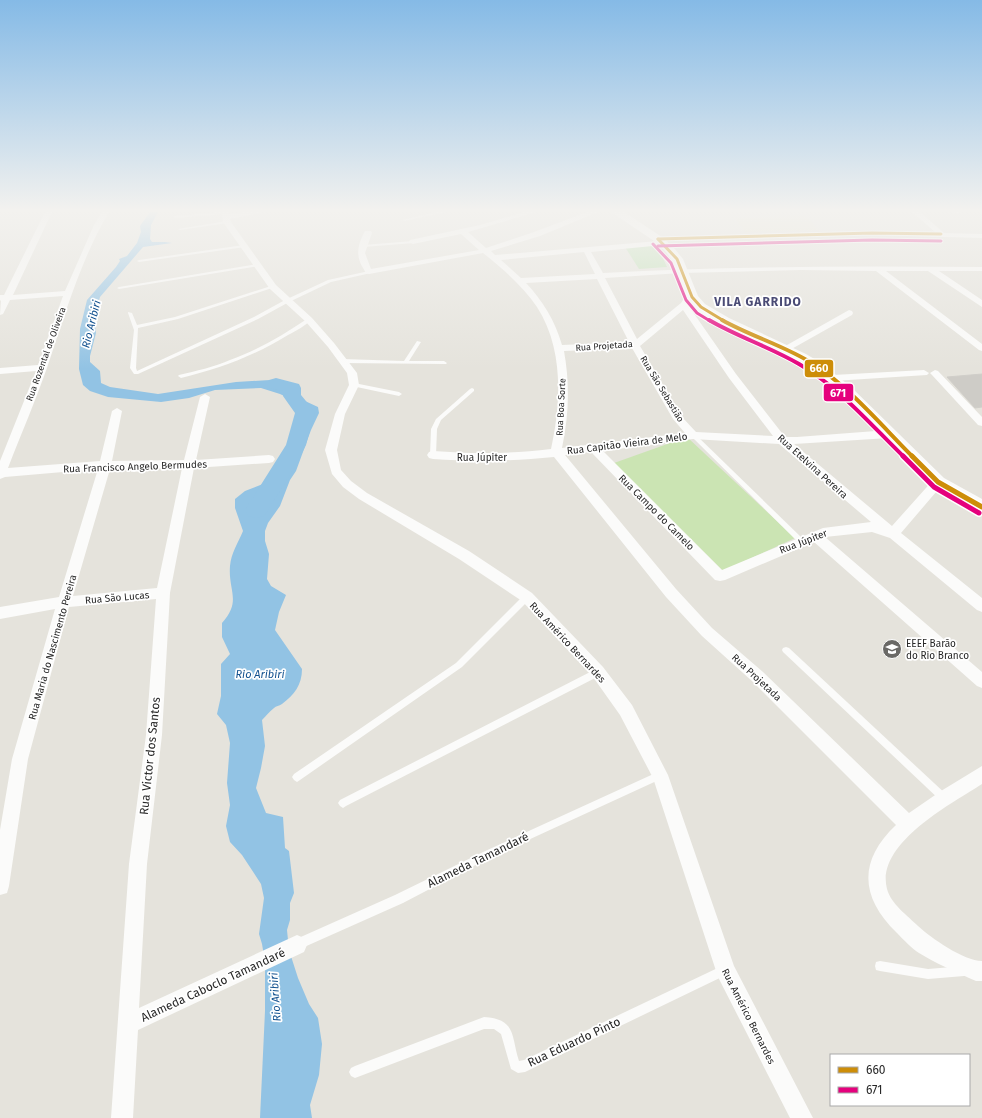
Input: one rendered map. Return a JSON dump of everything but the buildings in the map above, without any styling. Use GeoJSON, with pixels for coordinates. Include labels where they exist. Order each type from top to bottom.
{"type":"FeatureCollection","features":[{"type":"Feature","properties":{"kind":"street"},"geometry":{"type":"LineString","coordinates":[[0,312],[4,298],[22,264]]}},
{"type":"Feature","properties":{"kind":"street","name":"Rua Rozental de Oliveira"},"geometry":{"type":"LineString","coordinates":[[0,474],[42,368],[68,293],[81,264]]}},
{"type":"Feature","properties":{"kind":"street"},"geometry":{"type":"LineString","coordinates":[[364,264],[369,272],[412,264]]}},
{"type":"Feature","properties":{"kind":"street","name":"Rua Boa Sorte"},"geometry":{"type":"LineString","coordinates":[[500,264],[535,298],[547,318],[558,348],[562,364],[563,393],[559,438],[556,452]]}},
{"type":"Feature","properties":{"kind":"street","name":"Rua São Sebastião"},"geometry":{"type":"LineString","coordinates":[[594,264],[634,345],[678,419],[693,435]]}},
{"type":"Feature","properties":{"kind":"street"},"geometry":{"type":"LineString","coordinates":[[679,264],[688,301],[816,366],[833,378],[938,482],[982,507]]}},
{"type":"Feature","properties":{"kind":"street"},"geometry":{"type":"LineString","coordinates":[[257,265],[273,287],[309,320],[331,345],[352,373],[354,385]]}},
{"type":"Feature","properties":{"kind":"street"},"geometry":{"type":"LineString","coordinates":[[877,268],[982,348]]}},
{"type":"Feature","properties":{"kind":"street"},"geometry":{"type":"LineString","coordinates":[[519,281],[681,271],[877,268],[982,269]]}},
{"type":"Feature","properties":{"kind":"street"},"geometry":{"type":"LineString","coordinates":[[928,268],[982,304]]}},
{"type":"Feature","properties":{"kind":"street"},"geometry":{"type":"LineString","coordinates":[[4,298],[68,293]]}},
{"type":"Feature","properties":{"kind":"street","name":"Rua Projetada"},"geometry":{"type":"LineString","coordinates":[[558,348],[634,345],[688,301]]}},
{"type":"Feature","properties":{"kind":"street","name":"Rua Etelvina Pereira"},"geometry":{"type":"LineString","coordinates":[[688,301],[732,376],[782,440],[892,534],[982,606]]}},
{"type":"Feature","properties":{"kind":"street"},"geometry":{"type":"LineString","coordinates":[[785,349],[849,313]]}},
{"type":"Feature","properties":{"kind":"street"},"geometry":{"type":"LineString","coordinates":[[0,371],[42,368]]}},
{"type":"Feature","properties":{"kind":"street"},"geometry":{"type":"LineString","coordinates":[[833,378],[924,373]]}},
{"type":"Feature","properties":{"kind":"street"},"geometry":{"type":"LineString","coordinates":[[935,373],[982,423]]}},
{"type":"Feature","properties":{"kind":"street","name":"Rua Américo Bernardes"},"geometry":{"type":"LineString","coordinates":[[354,385],[340,414],[331,450],[336,471],[347,484],[363,496],[464,555],[527,597],[598,672],[626,710],[660,775],[725,970],[802,1118]]}},
{"type":"Feature","properties":{"kind":"street","name":"Rua Victor dos Santos"},"geometry":{"type":"LineString","coordinates":[[122,1118],[138,864],[154,735],[163,593],[205,397]]}},
{"type":"Feature","properties":{"kind":"street","name":"Rua Maria do Nascimento Pereira"},"geometry":{"type":"LineString","coordinates":[[0,886],[20,759],[64,602],[105,465],[117,411]]}},
{"type":"Feature","properties":{"kind":"street","name":"Rua Capitão Vieira de Melo"},"geometry":{"type":"LineString","coordinates":[[556,452],[693,435],[782,440],[823,440],[889,434]]}},
{"type":"Feature","properties":{"kind":"street","name":"Rua Campo do Camelo"},"geometry":{"type":"LineString","coordinates":[[593,447],[720,576]]}},
{"type":"Feature","properties":{"kind":"street","name":"Rua Projetada"},"geometry":{"type":"LineString","coordinates":[[556,452],[671,592],[707,632],[758,677],[908,825]]}},
{"type":"Feature","properties":{"kind":"street","name":"Rua Júpiter"},"geometry":{"type":"LineString","coordinates":[[433,455],[476,458],[527,456],[556,452]]}},
{"type":"Feature","properties":{"kind":"street","name":"Rua Francisco Angelo Bermudes"},"geometry":{"type":"LineString","coordinates":[[0,474],[105,465],[190,464],[269,459]]}},
{"type":"Feature","properties":{"kind":"street"},"geometry":{"type":"LineString","coordinates":[[892,534],[938,482]]}},
{"type":"Feature","properties":{"kind":"street","name":"Rua Júpiter"},"geometry":{"type":"LineString","coordinates":[[720,576],[827,531],[872,527],[892,534]]}},
{"type":"Feature","properties":{"kind":"street"},"geometry":{"type":"LineString","coordinates":[[815,535],[982,681]]}},
{"type":"Feature","properties":{"kind":"street","name":"Rua São Lucas"},"geometry":{"type":"LineString","coordinates":[[0,612],[64,602],[163,593]]}},
{"type":"Feature","properties":{"kind":"street"},"geometry":{"type":"LineString","coordinates":[[979,971],[928,947],[892,916],[882,902],[876,880],[879,861],[892,842],[908,825],[982,774]]}},
{"type":"Feature","properties":{"kind":"street","name":"Alameda Caboclo Tamandaré"},"geometry":{"type":"LineString","coordinates":[[128,1024],[237,974],[297,944]]}},
{"type":"Feature","properties":{"kind":"lane"},"geometry":{"type":"LineString","coordinates":[[119,288],[257,265]]}},
{"type":"Feature","properties":{"kind":"lane"},"geometry":{"type":"LineString","coordinates":[[130,313],[136,328],[133,368],[136,373],[256,318],[287,301],[330,281],[369,272]]}},
{"type":"Feature","properties":{"kind":"lane"},"geometry":{"type":"LineString","coordinates":[[136,328],[176,318],[273,287]]}},
{"type":"Feature","properties":{"kind":"lane"},"geometry":{"type":"LineString","coordinates":[[181,376],[206,371],[260,351],[309,320]]}},
{"type":"Feature","properties":{"kind":"lane"},"geometry":{"type":"LineString","coordinates":[[406,361],[419,342]]}},
{"type":"Feature","properties":{"kind":"lane"},"geometry":{"type":"LineString","coordinates":[[342,361],[406,361],[444,363]]}},
{"type":"Feature","properties":{"kind":"lane"},"geometry":{"type":"LineString","coordinates":[[354,385],[399,394]]}},
{"type":"Feature","properties":{"kind":"lane"},"geometry":{"type":"LineString","coordinates":[[433,455],[434,429],[439,418],[472,390]]}},
{"type":"Feature","properties":{"kind":"lane","name":"Rua São Sebastião"},"geometry":{"type":"LineString","coordinates":[[693,435],[801,541]]}},
{"type":"Feature","properties":{"kind":"lane"},"geometry":{"type":"LineString","coordinates":[[297,777],[459,665],[527,597]]}},
{"type":"Feature","properties":{"kind":"lane"},"geometry":{"type":"LineString","coordinates":[[786,650],[946,799]]}},
{"type":"Feature","properties":{"kind":"lane"},"geometry":{"type":"LineString","coordinates":[[343,803],[598,672]]}},
{"type":"Feature","properties":{"kind":"lane","name":"Alameda Tamandaré"},"geometry":{"type":"LineString","coordinates":[[297,944],[399,899],[486,855],[660,775]]}},
{"type":"Feature","properties":{"kind":"lane"},"geometry":{"type":"LineString","coordinates":[[880,966],[928,974],[979,971]]}},
{"type":"Feature","properties":{"kind":"lane","name":"Rua Eduardo Pinto"},"geometry":{"type":"LineString","coordinates":[[356,1072],[484,1023],[493,1022],[501,1025],[507,1033],[515,1065],[518,1067],[525,1066],[725,970]]}},
{"type":"Feature","properties":{"kind":"green space"},"geometry":{"type":"Polygon","coordinates":[[[636,264],[666,264],[667,267],[639,269],[636,264]]]}},
{"type":"Feature","properties":{"kind":"green space"},"geometry":{"type":"Polygon","coordinates":[[[687,437],[795,538],[723,571],[614,463],[687,437]]]}},
{"type":"Feature","properties":{"kind":"water","name":"Rio Aribiri"},"geometry":{"type":"Polygon","coordinates":[[[118,264],[128,264],[100,297],[94,318],[96,333],[90,356],[90,362],[100,371],[101,383],[110,387],[158,394],[236,382],[270,380],[286,382],[294,386],[297,389],[298,394],[305,401],[318,407],[319,413],[296,471],[290,480],[280,506],[268,523],[265,531],[265,541],[269,554],[267,579],[271,586],[286,595],[279,612],[275,630],[302,669],[302,675],[299,685],[294,693],[262,720],[265,746],[256,788],[266,813],[283,817],[285,848],[289,851],[294,893],[290,903],[290,920],[287,930],[289,950],[298,978],[309,1004],[318,1018],[322,1044],[319,1075],[310,1105],[312,1118],[260,1118],[265,1011],[265,962],[259,934],[264,898],[261,884],[242,855],[230,842],[226,826],[230,805],[227,783],[230,743],[226,725],[217,714],[221,696],[221,664],[230,654],[222,637],[222,623],[228,615],[233,602],[230,566],[233,552],[243,531],[235,508],[235,499],[245,491],[268,482],[275,482],[282,477],[294,447],[304,431],[309,414],[307,409],[301,404],[280,394],[261,388],[215,390],[189,398],[161,402],[108,397],[90,391],[83,385],[79,369],[80,329],[87,300],[118,264]]]}},
{"type":"Feature","properties":{"kind":"waterway","name":"Rio Aribiri"},"geometry":{"type":"LineString","coordinates":[[256,510],[284,467],[296,445],[305,412],[292,396],[292,388],[276,384]]}},
{"type":"Feature","properties":{"kind":"transit line","name":"671"},"geometry":{"type":"LineString","coordinates":[[671,264],[686,300],[697,313],[721,327],[798,363],[812,372],[841,395],[934,487],[979,513]]}},
{"type":"Feature","properties":{"kind":"transit line","name":"660"},"geometry":{"type":"LineString","coordinates":[[679,264],[692,297],[701,307],[724,321],[801,357],[816,366],[846,390],[938,482],[982,507]]}},
{"type":"Feature","properties":{"kind":"place","name":"EEEF Barão do Rio Branco"},"geometry":{"type":"Point","coordinates":[892,649]}},
{"type":"Feature","properties":{"kind":"district","name":"VILA GARRIDO"},"geometry":{"type":"Point","coordinates":[758,302]}}]}
